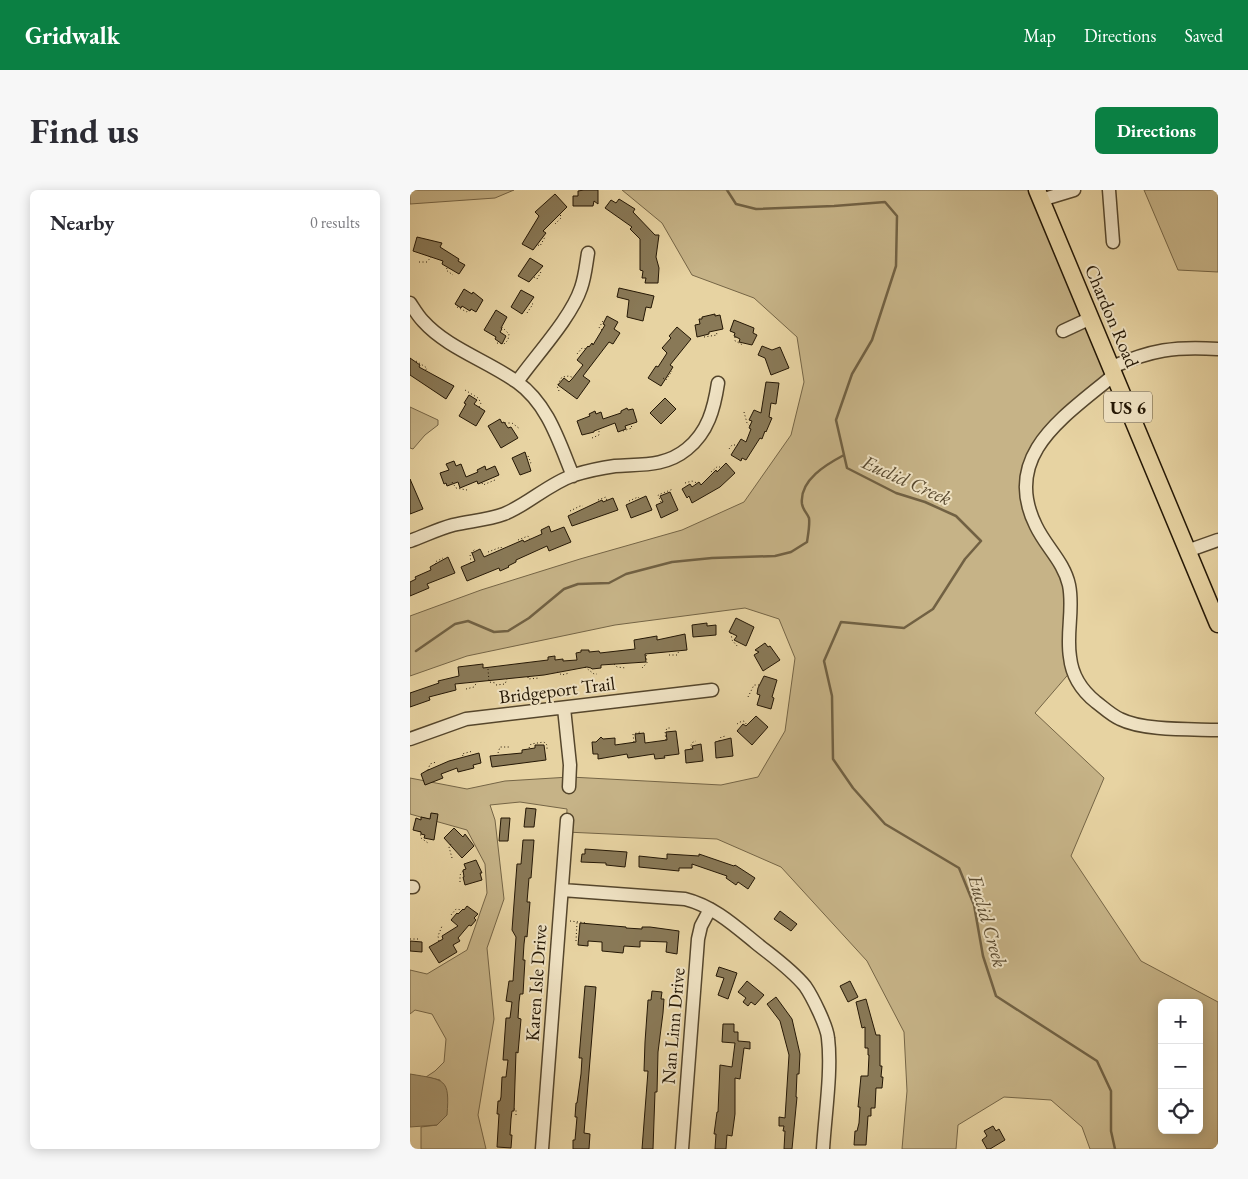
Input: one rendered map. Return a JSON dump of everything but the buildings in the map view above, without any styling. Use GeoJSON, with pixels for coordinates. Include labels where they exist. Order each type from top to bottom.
{"type":"FeatureCollection","features":[{"type":"Feature","properties":{"kind":"main road","name":"Chardon Road"},"geometry":{"type":"LineString","coordinates":[[1039,195],[1218,624]]}},
{"type":"Feature","properties":{"kind":"street"},"geometry":{"type":"LineString","coordinates":[[1039,195],[1074,190]]}},
{"type":"Feature","properties":{"kind":"street"},"geometry":{"type":"LineString","coordinates":[[1109,190],[1113,242]]}},
{"type":"Feature","properties":{"kind":"street"},"geometry":{"type":"LineString","coordinates":[[517,382],[568,314],[578,297],[584,279],[588,253]]}},
{"type":"Feature","properties":{"kind":"street"},"geometry":{"type":"LineString","coordinates":[[410,302],[423,321],[436,332],[517,382],[534,398],[555,430],[573,476]]}},
{"type":"Feature","properties":{"kind":"street"},"geometry":{"type":"LineString","coordinates":[[1063,331],[1090,318]]}},
{"type":"Feature","properties":{"kind":"street"},"geometry":{"type":"LineString","coordinates":[[1218,349],[1180,347],[1165,349],[1128,360],[1113,371],[1044,436],[1031,458],[1027,480],[1028,504],[1032,517],[1037,528],[1064,569],[1069,584],[1071,606],[1070,656],[1072,670],[1078,684],[1087,695],[1108,712],[1122,720],[1150,726],[1218,730]]}},
{"type":"Feature","properties":{"kind":"street"},"geometry":{"type":"LineString","coordinates":[[410,541],[453,525],[485,520],[503,514],[573,476],[604,468],[656,464],[680,454],[695,442],[706,427],[712,412],[718,382]]}},
{"type":"Feature","properties":{"kind":"street"},"geometry":{"type":"LineString","coordinates":[[1188,551],[1218,540]]}},
{"type":"Feature","properties":{"kind":"street","name":"Bridgeport Trail"},"geometry":{"type":"LineString","coordinates":[[410,738],[466,719],[712,690]]}},
{"type":"Feature","properties":{"kind":"street"},"geometry":{"type":"LineString","coordinates":[[564,708],[570,765],[569,787]]}},
{"type":"Feature","properties":{"kind":"street","name":"Karen Isle Drive"},"geometry":{"type":"LineString","coordinates":[[542,1149],[567,820]]}},
{"type":"Feature","properties":{"kind":"street"},"geometry":{"type":"LineString","coordinates":[[562,890],[685,899],[700,903],[727,920],[791,971],[806,987],[828,1036],[822,1149]]}},
{"type":"Feature","properties":{"kind":"street","name":"Nan Linn Drive"},"geometry":{"type":"LineString","coordinates":[[682,1149],[698,939],[701,926],[710,909]]}},
{"type":"Feature","properties":{"kind":"path"},"geometry":{"type":"LineString","coordinates":[[555,224],[561,218],[560,213]]}},
{"type":"Feature","properties":{"kind":"path"},"geometry":{"type":"LineString","coordinates":[[538,245],[540,246],[545,238]]}},
{"type":"Feature","properties":{"kind":"path"},"geometry":{"type":"LineString","coordinates":[[419,262],[427,262],[431,257]]}},
{"type":"Feature","properties":{"kind":"path"},"geometry":{"type":"LineString","coordinates":[[447,268],[446,270],[453,275]]}},
{"type":"Feature","properties":{"kind":"path"},"geometry":{"type":"LineString","coordinates":[[534,277],[537,279],[542,270]]}},
{"type":"Feature","properties":{"kind":"path"},"geometry":{"type":"LineString","coordinates":[[527,313],[533,304],[530,303]]}},
{"type":"Feature","properties":{"kind":"path"},"geometry":{"type":"LineString","coordinates":[[458,307],[467,312],[468,310]]}},
{"type":"Feature","properties":{"kind":"path"},"geometry":{"type":"LineString","coordinates":[[602,330],[599,328],[604,319]]}},
{"type":"Feature","properties":{"kind":"path"},"geometry":{"type":"LineString","coordinates":[[497,343],[504,344],[508,340],[507,332],[502,327]]}},
{"type":"Feature","properties":{"kind":"path"},"geometry":{"type":"LineString","coordinates":[[704,337],[717,335],[716,330]]}},
{"type":"Feature","properties":{"kind":"path"},"geometry":{"type":"LineString","coordinates":[[735,337],[735,341],[743,345]]}},
{"type":"Feature","properties":{"kind":"path"},"geometry":{"type":"LineString","coordinates":[[577,354],[582,348],[587,348]]}},
{"type":"Feature","properties":{"kind":"path"},"geometry":{"type":"LineString","coordinates":[[416,361],[427,368],[425,370]]}},
{"type":"Feature","properties":{"kind":"path"},"geometry":{"type":"LineString","coordinates":[[663,378],[666,380],[672,371]]}},
{"type":"Feature","properties":{"kind":"path"},"geometry":{"type":"LineString","coordinates":[[559,391],[557,386],[562,377],[569,376],[574,378]]}},
{"type":"Feature","properties":{"kind":"path"},"geometry":{"type":"LineString","coordinates":[[465,390],[478,398],[479,407]]}},
{"type":"Feature","properties":{"kind":"path"},"geometry":{"type":"LineString","coordinates":[[744,412],[747,423],[750,426]]}},
{"type":"Feature","properties":{"kind":"path"},"geometry":{"type":"LineString","coordinates":[[505,423],[512,423],[520,429]]}},
{"type":"Feature","properties":{"kind":"path"},"geometry":{"type":"LineString","coordinates":[[623,431],[632,428],[631,424]]}},
{"type":"Feature","properties":{"kind":"path"},"geometry":{"type":"LineString","coordinates":[[592,438],[599,435],[599,429]]}},
{"type":"Feature","properties":{"kind":"path"},"geometry":{"type":"LineString","coordinates":[[729,449],[732,445],[738,445]]}},
{"type":"Feature","properties":{"kind":"path"},"geometry":{"type":"LineString","coordinates":[[528,456],[531,463],[529,464]]}},
{"type":"Feature","properties":{"kind":"path"},"geometry":{"type":"LineString","coordinates":[[711,472],[718,466],[721,468]]}},
{"type":"Feature","properties":{"kind":"path"},"geometry":{"type":"LineString","coordinates":[[482,483],[483,485],[495,480]]}},
{"type":"Feature","properties":{"kind":"path"},"geometry":{"type":"LineString","coordinates":[[685,484],[692,481],[697,484]]}},
{"type":"Feature","properties":{"kind":"path"},"geometry":{"type":"LineString","coordinates":[[452,482],[456,488],[467,490]]}},
{"type":"Feature","properties":{"kind":"path"},"geometry":{"type":"LineString","coordinates":[[661,502],[658,495],[673,489]]}},
{"type":"Feature","properties":{"kind":"path"},"geometry":{"type":"LineString","coordinates":[[598,500],[606,497],[607,501]]}},
{"type":"Feature","properties":{"kind":"path"},"geometry":{"type":"LineString","coordinates":[[628,501],[639,498]]}},
{"type":"Feature","properties":{"kind":"path"},"geometry":{"type":"LineString","coordinates":[[570,510],[583,506]]}},
{"type":"Feature","properties":{"kind":"path"},"geometry":{"type":"LineString","coordinates":[[518,540],[528,536],[530,539]]}},
{"type":"Feature","properties":{"kind":"path"},"geometry":{"type":"LineString","coordinates":[[488,552],[501,547],[502,549]]}},
{"type":"Feature","properties":{"kind":"path"},"geometry":{"type":"LineString","coordinates":[[471,562],[470,554],[475,549]]}},
{"type":"Feature","properties":{"kind":"path"},"geometry":{"type":"LineString","coordinates":[[436,564],[435,562],[443,558]]}},
{"type":"Feature","properties":{"kind":"path"},"geometry":{"type":"LineString","coordinates":[[731,633],[732,640],[738,647]]}},
{"type":"Feature","properties":{"kind":"path"},"geometry":{"type":"LineString","coordinates":[[669,656],[678,654],[679,651]]}},
{"type":"Feature","properties":{"kind":"path"},"geometry":{"type":"LineString","coordinates":[[642,668],[647,663],[646,653]]}},
{"type":"Feature","properties":{"kind":"path"},"geometry":{"type":"LineString","coordinates":[[614,664],[617,667],[626,668]]}},
{"type":"Feature","properties":{"kind":"path"},"geometry":{"type":"LineString","coordinates":[[585,667],[594,674],[597,674]]}},
{"type":"Feature","properties":{"kind":"path"},"geometry":{"type":"LineString","coordinates":[[488,669],[489,682],[505,684],[507,679]]}},
{"type":"Feature","properties":{"kind":"path"},"geometry":{"type":"LineString","coordinates":[[557,672],[562,675],[569,673]]}},
{"type":"Feature","properties":{"kind":"path"},"geometry":{"type":"LineString","coordinates":[[528,677],[528,679],[540,678]]}},
{"type":"Feature","properties":{"kind":"path"},"geometry":{"type":"LineString","coordinates":[[466,689],[474,687],[477,682]]}},
{"type":"Feature","properties":{"kind":"path"},"geometry":{"type":"LineString","coordinates":[[748,697],[754,685],[759,685]]}},
{"type":"Feature","properties":{"kind":"path"},"geometry":{"type":"LineString","coordinates":[[737,724],[744,722],[748,725]]}},
{"type":"Feature","properties":{"kind":"path"},"geometry":{"type":"LineString","coordinates":[[666,740],[665,731],[667,728],[670,728]]}},
{"type":"Feature","properties":{"kind":"path"},"geometry":{"type":"LineString","coordinates":[[634,742],[633,734],[640,732]]}},
{"type":"Feature","properties":{"kind":"path"},"geometry":{"type":"LineString","coordinates":[[720,741],[721,737],[726,736]]}},
{"type":"Feature","properties":{"kind":"path"},"geometry":{"type":"LineString","coordinates":[[691,749],[691,744],[696,741]]}},
{"type":"Feature","properties":{"kind":"path"},"geometry":{"type":"LineString","coordinates":[[529,748],[531,744],[544,742],[547,745],[547,750]]}},
{"type":"Feature","properties":{"kind":"path"},"geometry":{"type":"LineString","coordinates":[[498,753],[500,747],[509,747]]}},
{"type":"Feature","properties":{"kind":"path"},"geometry":{"type":"LineString","coordinates":[[463,756],[462,754],[473,751]]}},
{"type":"Feature","properties":{"kind":"path"},"geometry":{"type":"LineString","coordinates":[[428,770],[430,764],[436,762]]}},
{"type":"Feature","properties":{"kind":"path"},"geometry":{"type":"LineString","coordinates":[[420,831],[421,838],[428,843]]}},
{"type":"Feature","properties":{"kind":"path"},"geometry":{"type":"LineString","coordinates":[[450,844],[452,858]]}},
{"type":"Feature","properties":{"kind":"path"},"geometry":{"type":"LineString","coordinates":[[460,882],[460,875],[463,871]]}},
{"type":"Feature","properties":{"kind":"path"},"geometry":{"type":"LineString","coordinates":[[451,914],[456,909],[462,910]]}},
{"type":"Feature","properties":{"kind":"path"},"geometry":{"type":"LineString","coordinates":[[560,920],[587,923]]}},
{"type":"Feature","properties":{"kind":"path"},"geometry":{"type":"LineString","coordinates":[[576,941],[577,922]]}},
{"type":"Feature","properties":{"kind":"path"},"geometry":{"type":"LineString","coordinates":[[439,941],[438,936],[442,926]]}},
{"type":"Feature","properties":{"kind":"path"},"geometry":{"type":"LineString","coordinates":[[410,939],[418,939]]}},
{"type":"Feature","properties":{"kind":"path"},"geometry":{"type":"LineString","coordinates":[[514,1109],[516,1109],[516,1115]]}},
{"type":"Feature","properties":{"kind":"shaded area"},"geometry":{"type":"Polygon","coordinates":[[[410,190],[514,190],[495,198],[410,204],[410,190]]]}},
{"type":"Feature","properties":{"kind":"shaded area"},"geometry":{"type":"Polygon","coordinates":[[[622,190],[1037,190],[1115,374],[1037,446],[1028,504],[1064,569],[1072,670],[1035,713],[1104,778],[1071,856],[1141,961],[1218,1002],[1218,1149],[1090,1149],[1082,1127],[1051,1100],[1004,1097],[958,1125],[956,1149],[902,1149],[907,1091],[904,1032],[867,961],[781,867],[717,839],[566,832],[567,809],[520,802],[490,805],[495,820],[504,899],[487,948],[494,1019],[478,1115],[486,1149],[421,1149],[421,1127],[437,1125],[440,1080],[426,1077],[444,1062],[446,1039],[432,1014],[415,1010],[410,1014],[410,970],[427,974],[467,950],[487,893],[485,864],[467,830],[410,814],[410,778],[467,789],[505,781],[570,777],[721,785],[758,777],[785,731],[795,658],[779,619],[745,608],[615,625],[467,656],[410,676],[410,616],[481,590],[682,530],[744,502],[791,435],[804,382],[797,337],[754,298],[692,275],[662,223],[622,190]]]}},
{"type":"Feature","properties":{"kind":"shaded area"},"geometry":{"type":"Polygon","coordinates":[[[1144,190],[1218,190],[1218,272],[1178,270],[1144,190]]]}},
{"type":"Feature","properties":{"kind":"shaded area"},"geometry":{"type":"Polygon","coordinates":[[[410,407],[438,420],[438,425],[425,435],[413,449],[410,448],[410,407]]]}},
{"type":"Feature","properties":{"kind":"shaded area"},"geometry":{"type":"Polygon","coordinates":[[[410,1074],[438,1080],[446,1087],[447,1115],[437,1125],[410,1127],[410,1074]]]}},
{"type":"Feature","properties":{"kind":"waterway","name":"Euclid Creek"},"geometry":{"type":"LineString","coordinates":[[727,190],[736,204],[756,209],[885,202],[897,216],[896,266],[872,340],[852,374],[836,420],[847,468],[896,493],[925,502],[956,516],[981,541],[965,559],[933,609],[904,628],[841,622],[824,661],[832,696],[833,759],[853,788],[885,824],[959,868],[974,905],[983,956],[996,996],[1097,1061],[1111,1091],[1111,1131],[1115,1149]]}},
{"type":"Feature","properties":{"kind":"waterway"},"geometry":{"type":"LineString","coordinates":[[416,651],[455,624],[468,621],[494,632],[508,631],[529,618],[564,589],[578,584],[609,583],[626,574],[672,562],[712,558],[775,556],[791,552],[807,542],[809,518],[802,504],[802,495],[805,487],[809,480],[822,468],[844,455]]}}]}
